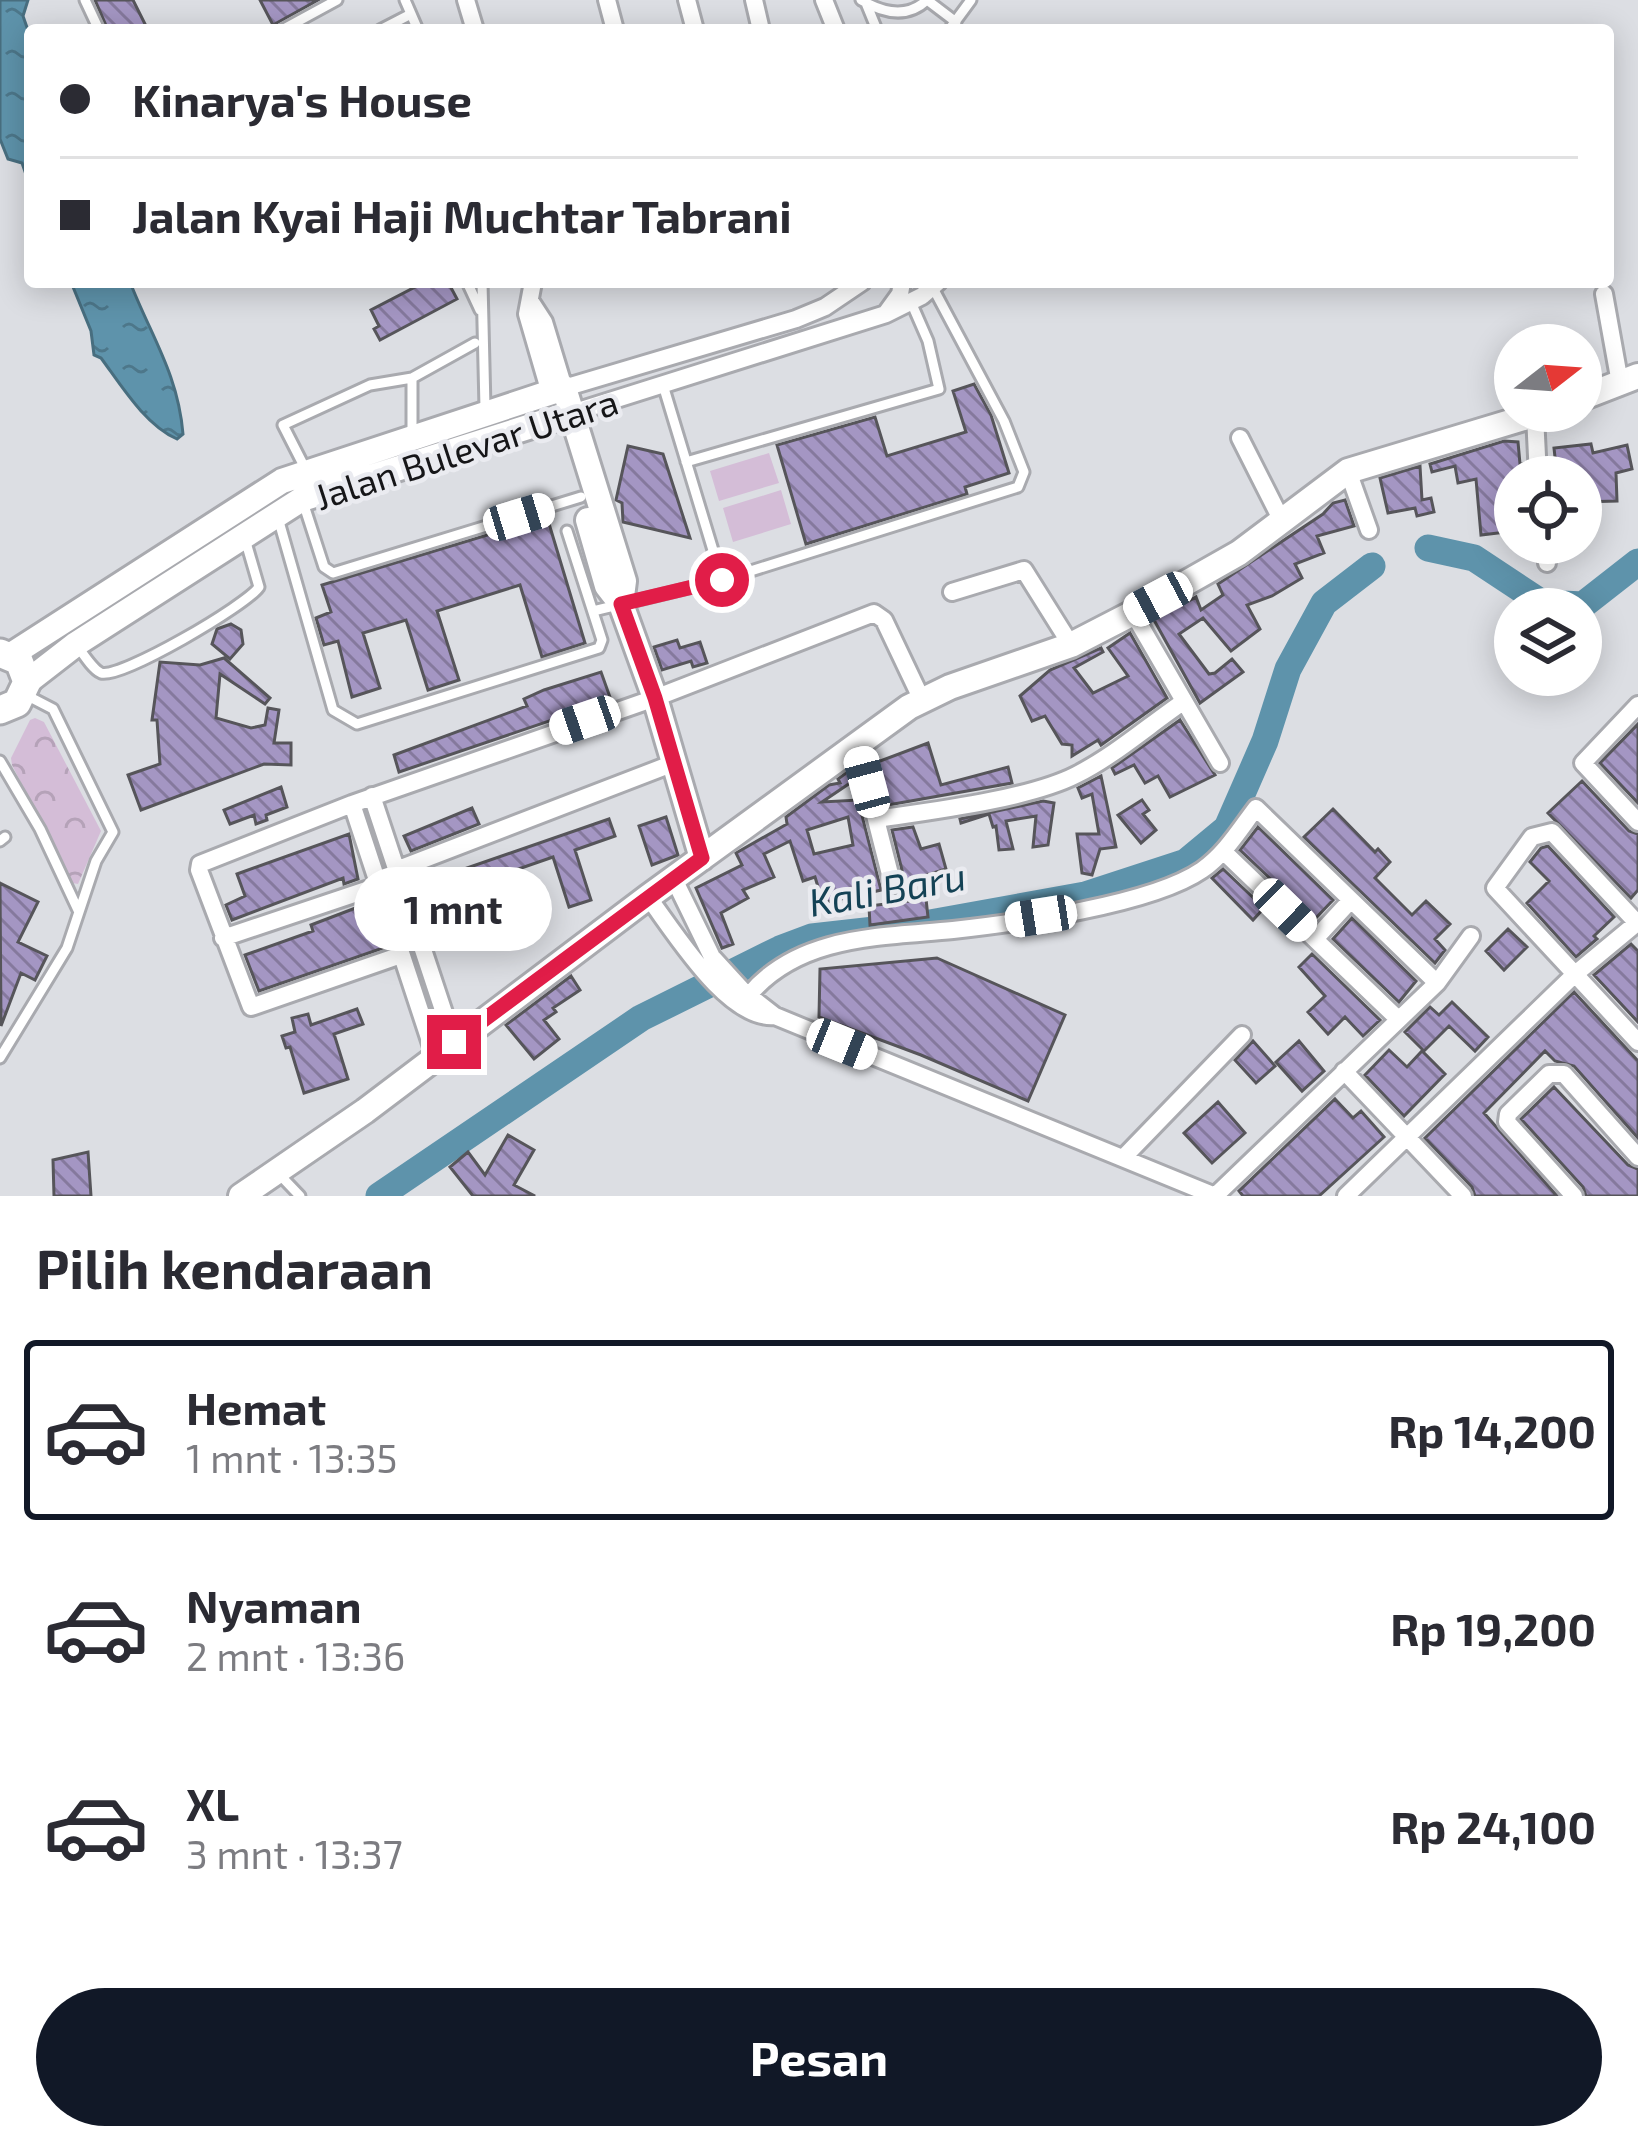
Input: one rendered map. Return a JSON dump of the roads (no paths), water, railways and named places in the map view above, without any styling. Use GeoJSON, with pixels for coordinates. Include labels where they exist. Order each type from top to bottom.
{"type":"FeatureCollection","features":[{"type":"Feature","properties":{"kind":"main road"},"geometry":{"type":"LineString","coordinates":[[0,737],[25,670],[4,651]]}},
{"type":"Feature","properties":{"kind":"street"},"geometry":{"type":"LineString","coordinates":[[532,288],[527,314],[623,580],[621,604]]}},
{"type":"Feature","properties":{"kind":"street","name":"Jalan Bulevar Utara"},"geometry":{"type":"LineString","coordinates":[[15,699],[76,644],[302,499],[825,308],[853,288]]}},
{"type":"Feature","properties":{"kind":"street"},"geometry":{"type":"LineString","coordinates":[[886,314],[901,288]]}},
{"type":"Feature","properties":{"kind":"street","name":"Jalan Bulevar Utara"},"geometry":{"type":"LineString","coordinates":[[4,651],[259,494],[307,472],[486,414],[662,385],[886,314],[932,288]]}},
{"type":"Feature","properties":{"kind":"street"},"geometry":{"type":"LineString","coordinates":[[1604,294],[1629,380]]}},
{"type":"Feature","properties":{"kind":"street"},"geometry":{"type":"LineString","coordinates":[[561,403],[607,586],[621,604],[655,698],[702,858]]}},
{"type":"Feature","properties":{"kind":"street"},"geometry":{"type":"LineString","coordinates":[[241,1196],[279,1173],[648,897],[922,700],[1071,645],[1132,613],[1228,560],[1348,471],[1494,427]]}},
{"type":"Feature","properties":{"kind":"street"},"geometry":{"type":"LineString","coordinates":[[1240,438],[1282,521]]}},
{"type":"Feature","properties":{"kind":"street"},"geometry":{"type":"LineString","coordinates":[[1348,471],[1369,530]]}},
{"type":"Feature","properties":{"kind":"street"},"geometry":{"type":"LineString","coordinates":[[952,592],[1023,569],[1071,645]]}},
{"type":"Feature","properties":{"kind":"street"},"geometry":{"type":"LineString","coordinates":[[1132,613],[1220,763]]}},
{"type":"Feature","properties":{"kind":"street"},"geometry":{"type":"LineString","coordinates":[[401,955],[254,1008],[248,1004],[223,938],[200,864],[372,796],[655,698],[874,614],[884,620],[922,700]]}},
{"type":"Feature","properties":{"kind":"street"},"geometry":{"type":"LineString","coordinates":[[877,819],[988,799],[1073,777],[1183,702]]}},
{"type":"Feature","properties":{"kind":"street"},"geometry":{"type":"LineString","coordinates":[[1638,704],[1583,758],[1638,822]]}},
{"type":"Feature","properties":{"kind":"street"},"geometry":{"type":"LineString","coordinates":[[857,745],[892,886]]}},
{"type":"Feature","properties":{"kind":"street"},"geometry":{"type":"LineString","coordinates":[[396,870],[674,763]]}},
{"type":"Feature","properties":{"kind":"street"},"geometry":{"type":"LineString","coordinates":[[372,796],[444,1049]]}},
{"type":"Feature","properties":{"kind":"street"},"geometry":{"type":"LineString","coordinates":[[352,804],[401,955],[444,1049]]}},
{"type":"Feature","properties":{"kind":"street"},"geometry":{"type":"LineString","coordinates":[[743,997],[763,978],[820,947],[1019,920],[1151,894],[1203,869],[1256,808],[1437,983]]}},
{"type":"Feature","properties":{"kind":"street"},"geometry":{"type":"LineString","coordinates":[[1346,1196],[1574,975],[1637,922],[1556,834],[1544,831],[1532,837],[1495,888],[1574,975],[1638,1042]]}},
{"type":"Feature","properties":{"kind":"street"},"geometry":{"type":"LineString","coordinates":[[1223,851],[1397,1018]]}},
{"type":"Feature","properties":{"kind":"street"},"geometry":{"type":"LineString","coordinates":[[674,878],[707,962]]}},
{"type":"Feature","properties":{"kind":"street"},"geometry":{"type":"LineString","coordinates":[[223,938],[378,886]]}},
{"type":"Feature","properties":{"kind":"street"},"geometry":{"type":"LineString","coordinates":[[648,897],[743,997],[782,1019],[1215,1196],[1437,983],[1471,936]]}},
{"type":"Feature","properties":{"kind":"street"},"geometry":{"type":"LineString","coordinates":[[1316,939],[1351,900]]}},
{"type":"Feature","properties":{"kind":"street"},"geometry":{"type":"LineString","coordinates":[[1124,1157],[1243,1034]]}},
{"type":"Feature","properties":{"kind":"street"},"geometry":{"type":"LineString","coordinates":[[1344,1071],[1463,1196]]}},
{"type":"Feature","properties":{"kind":"street"},"geometry":{"type":"LineString","coordinates":[[1574,1196],[1507,1122],[1508,1114],[1549,1074],[1564,1074],[1638,1157]]}},
{"type":"Feature","properties":{"kind":"lane"},"geometry":{"type":"LineString","coordinates":[[293,24],[337,0]]}},
{"type":"Feature","properties":{"kind":"lane"},"geometry":{"type":"LineString","coordinates":[[405,0],[415,24]]}},
{"type":"Feature","properties":{"kind":"lane"},"geometry":{"type":"LineString","coordinates":[[864,2],[906,13],[927,0],[950,24]]}},
{"type":"Feature","properties":{"kind":"lane"},"geometry":{"type":"LineString","coordinates":[[392,24],[411,14]]}},
{"type":"Feature","properties":{"kind":"lane"},"geometry":{"type":"LineString","coordinates":[[470,288],[484,319]]}},
{"type":"Feature","properties":{"kind":"lane"},"geometry":{"type":"LineString","coordinates":[[482,288],[486,414]]}},
{"type":"Feature","properties":{"kind":"lane"},"geometry":{"type":"LineString","coordinates":[[592,611],[722,580],[1018,487],[1024,472],[1013,440],[937,288]]}},
{"type":"Feature","properties":{"kind":"lane"},"geometry":{"type":"LineString","coordinates":[[686,462],[937,390],[940,384],[928,341],[911,302]]}},
{"type":"Feature","properties":{"kind":"lane"},"geometry":{"type":"LineString","coordinates":[[307,472],[283,425],[370,385],[412,377],[475,344]]}},
{"type":"Feature","properties":{"kind":"lane"},"geometry":{"type":"LineString","coordinates":[[412,377],[412,437]]}},
{"type":"Feature","properties":{"kind":"lane"},"geometry":{"type":"LineString","coordinates":[[662,385],[722,580]]}},
{"type":"Feature","properties":{"kind":"lane"},"geometry":{"type":"LineString","coordinates":[[302,499],[324,567],[333,573],[581,497]]}},
{"type":"Feature","properties":{"kind":"lane"},"geometry":{"type":"LineString","coordinates":[[277,512],[333,710],[351,724],[598,649],[602,640],[567,531]]}},
{"type":"Feature","properties":{"kind":"lane"},"geometry":{"type":"LineString","coordinates":[[76,644],[97,670],[109,673],[243,604],[259,587],[244,534]]}},
{"type":"Feature","properties":{"kind":"lane"},"geometry":{"type":"LineString","coordinates":[[0,1058],[67,948],[96,861],[112,832],[53,709],[15,699]]}},
{"type":"Feature","properties":{"kind":"lane"},"geometry":{"type":"LineString","coordinates":[[0,761],[79,910]]}},
{"type":"Feature","properties":{"kind":"lane"},"geometry":{"type":"LineString","coordinates":[[279,1173],[300,1196]]}},
{"type":"Feature","properties":{"kind":"water"},"geometry":{"type":"Polygon","coordinates":[[[0,0],[28,0],[23,16],[24,169],[22,163],[8,159],[0,139],[0,0]]]}},
{"type":"Feature","properties":{"kind":"water"},"geometry":{"type":"Polygon","coordinates":[[[73,288],[133,288],[176,393],[183,434],[177,439],[165,433],[144,414],[94,355],[91,331],[73,288]]]}},
{"type":"Feature","properties":{"kind":"waterway","name":"Kali Baru"},"geometry":{"type":"LineString","coordinates":[[1428,548],[1474,558],[1542,603],[1583,605],[1638,562]]}},
{"type":"Feature","properties":{"kind":"waterway","name":"Kali Baru"},"geometry":{"type":"LineString","coordinates":[[379,1196],[641,1018],[780,949],[812,937],[919,925],[1085,895],[1186,862],[1227,828],[1265,741],[1288,669],[1324,603],[1372,566]]}}]}
